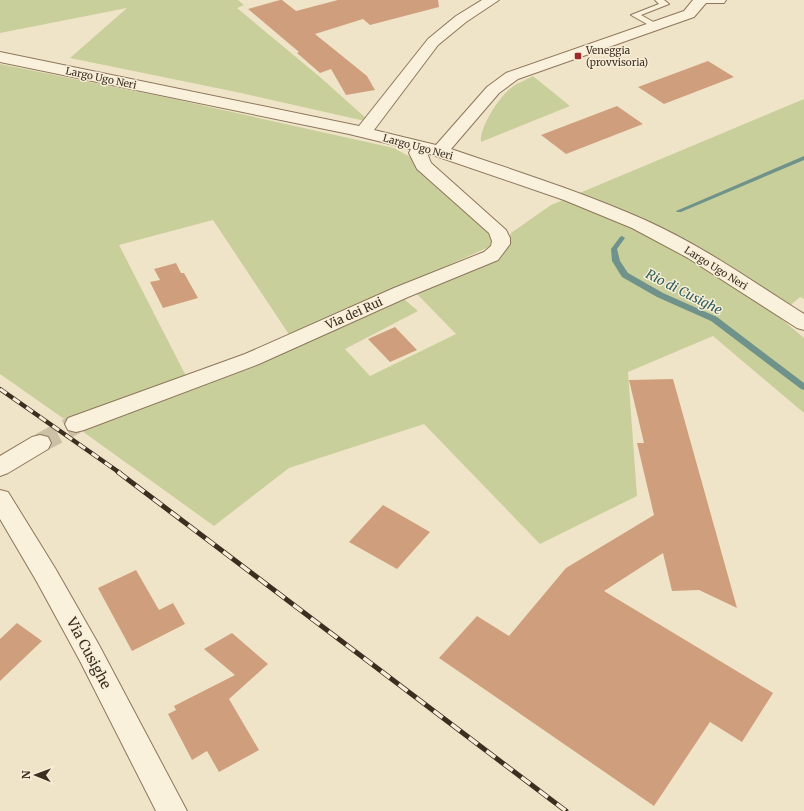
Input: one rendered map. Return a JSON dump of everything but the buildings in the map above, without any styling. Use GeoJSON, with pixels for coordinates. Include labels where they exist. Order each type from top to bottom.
{"type":"FeatureCollection","features":[{"type":"Feature","properties":{"kind":"street"},"geometry":{"type":"LineString","coordinates":[[363,133],[433,42],[461,19],[492,0]]}},
{"type":"Feature","properties":{"kind":"street"},"geometry":{"type":"LineString","coordinates":[[440,151],[493,90],[509,78],[689,14],[702,0]]}},
{"type":"Feature","properties":{"kind":"street"},"geometry":{"type":"LineString","coordinates":[[711,0],[719,0]]}},
{"type":"Feature","properties":{"kind":"street","name":"Largo Ugo Neri"},"geometry":{"type":"LineString","coordinates":[[0,57],[363,133],[440,151],[570,196],[639,224],[695,254],[804,323]]}},
{"type":"Feature","properties":{"kind":"street","name":"Via dei Rui"},"geometry":{"type":"LineString","coordinates":[[76,424],[106,411],[251,359],[396,294],[491,256],[500,249],[501,237],[497,230],[423,165],[418,153],[420,146]]}},
{"type":"Feature","properties":{"kind":"street"},"geometry":{"type":"LineString","coordinates":[[0,467],[40,443]]}},
{"type":"Feature","properties":{"kind":"street","name":"Via Cusighe"},"geometry":{"type":"LineString","coordinates":[[0,499],[29,545],[70,616],[172,811]]}},
{"type":"Feature","properties":{"kind":"lane"},"geometry":{"type":"LineString","coordinates":[[654,26],[635,15],[665,4],[659,0]]}},
{"type":"Feature","properties":{"kind":"green space"},"geometry":{"type":"Polygon","coordinates":[[[0,0],[238,0],[244,5],[237,8],[320,77],[368,120],[365,121],[241,93],[70,58],[127,8],[0,33],[0,0]]]}},
{"type":"Feature","properties":{"kind":"green space"},"geometry":{"type":"Polygon","coordinates":[[[0,64],[169,98],[394,148],[412,158],[492,230],[492,241],[489,247],[290,336],[213,220],[119,245],[186,376],[67,421],[0,374],[0,64]]]}},
{"type":"Feature","properties":{"kind":"green space"},"geometry":{"type":"Polygon","coordinates":[[[533,76],[570,106],[481,142],[481,136],[486,121],[501,98],[513,86],[533,76]]]}},
{"type":"Feature","properties":{"kind":"green space"},"geometry":{"type":"Polygon","coordinates":[[[804,99],[804,299],[800,297],[778,316],[804,338],[804,413],[713,336],[628,372],[637,496],[540,544],[424,424],[289,468],[214,526],[82,431],[194,388],[404,299],[418,311],[345,349],[370,376],[456,334],[416,293],[490,263],[506,250],[511,233],[551,205],[804,99]]]}},
{"type":"Feature","properties":{"kind":"waterway","name":"Rio di Cusighe"},"geometry":{"type":"LineString","coordinates":[[679,211],[804,158]]}},
{"type":"Feature","properties":{"kind":"waterway","name":"Rio di Cusighe"},"geometry":{"type":"LineString","coordinates":[[622,238],[614,249],[616,261],[625,275],[660,295],[714,319],[804,387]]}},
{"type":"Feature","properties":{"kind":"tunnel"},"geometry":{"type":"LineString","coordinates":[[40,443],[76,424]]}},
{"type":"Feature","properties":{"kind":"railway"},"geometry":{"type":"LineString","coordinates":[[0,389],[120,473]]}},
{"type":"Feature","properties":{"kind":"railway"},"geometry":{"type":"LineString","coordinates":[[118,472],[566,811]]}},
{"type":"Feature","properties":{"kind":"place","name":"Veneggia (provvisoria)"},"geometry":{"type":"Point","coordinates":[578,56]}}]}
